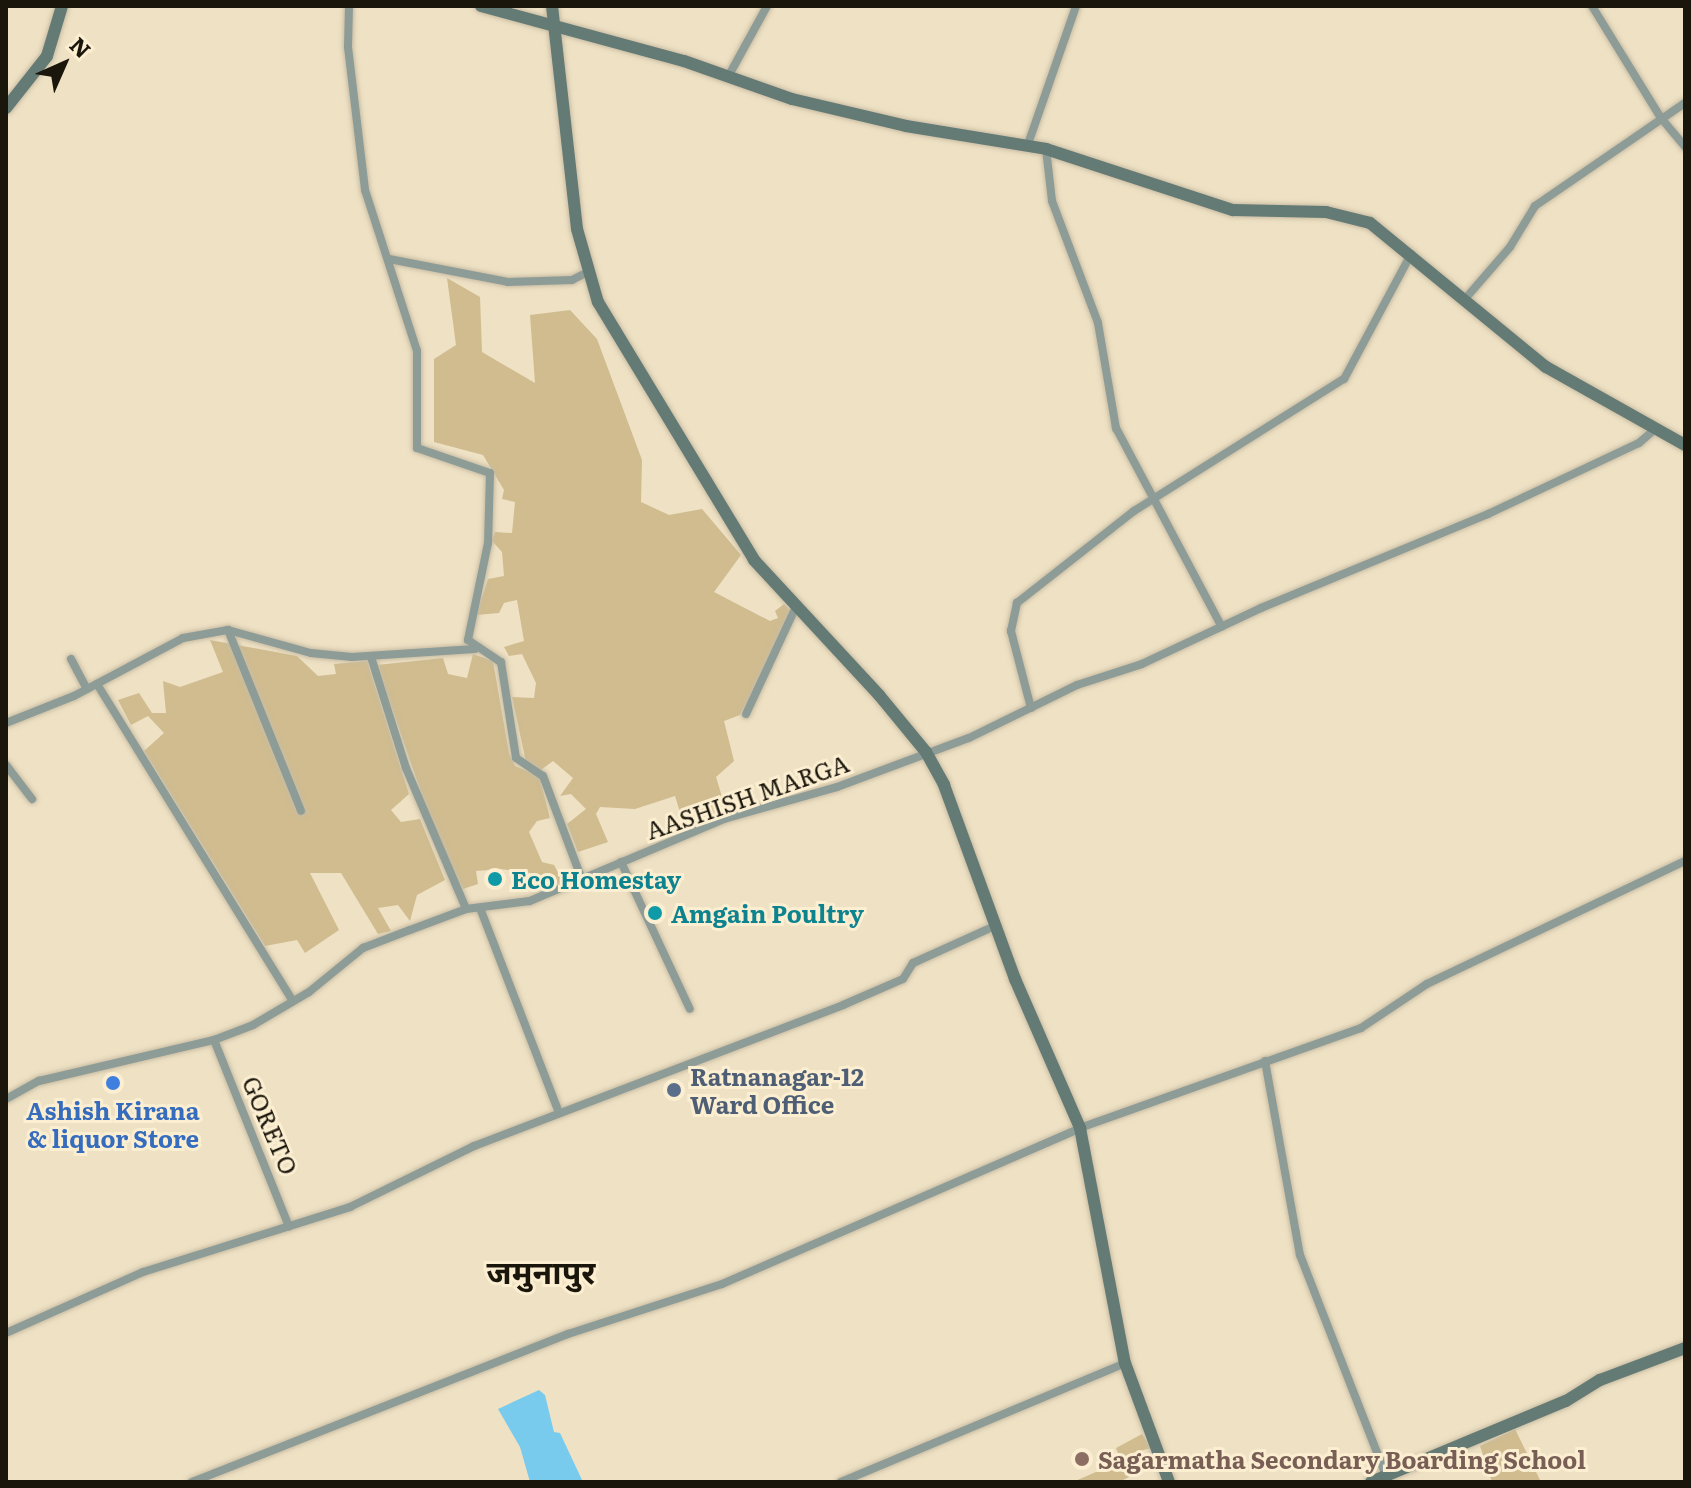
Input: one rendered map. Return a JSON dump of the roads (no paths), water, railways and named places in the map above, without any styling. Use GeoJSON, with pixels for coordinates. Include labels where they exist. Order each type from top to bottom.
{"type":"FeatureCollection","features":[{"type":"Feature","properties":{"kind":"street"},"geometry":{"type":"LineString","coordinates":[[6,108],[47,56],[62,6]]}},
{"type":"Feature","properties":{"kind":"street"},"geometry":{"type":"LineString","coordinates":[[349,6],[351,90],[365,190],[417,351],[417,448],[490,473],[488,543],[468,640],[475,649],[501,662],[516,758],[543,776],[582,880]]}},
{"type":"Feature","properties":{"kind":"street"},"geometry":{"type":"LineString","coordinates":[[481,6],[554,22],[792,99],[906,126],[1028,144],[1233,210],[1351,216],[1370,223],[1411,254],[1546,367],[1685,445]]}},
{"type":"Feature","properties":{"kind":"street"},"geometry":{"type":"LineString","coordinates":[[552,6],[586,273],[677,441],[754,560],[926,752],[944,785],[995,926],[1080,1128],[1125,1363],[1169,1482]]}},
{"type":"Feature","properties":{"kind":"street"},"geometry":{"type":"LineString","coordinates":[[728,77],[767,6]]}},
{"type":"Feature","properties":{"kind":"street"},"geometry":{"type":"LineString","coordinates":[[1028,144],[1076,6]]}},
{"type":"Feature","properties":{"kind":"street"},"geometry":{"type":"LineString","coordinates":[[1592,6],[1661,118],[1685,147]]}},
{"type":"Feature","properties":{"kind":"street"},"geometry":{"type":"LineString","coordinates":[[1465,299],[1510,247],[1535,206],[1685,103]]}},
{"type":"Feature","properties":{"kind":"street"},"geometry":{"type":"LineString","coordinates":[[1046,149],[1052,201],[1098,323],[1116,428],[1222,627]]}},
{"type":"Feature","properties":{"kind":"street"},"geometry":{"type":"LineString","coordinates":[[1031,708],[1011,631],[1017,603],[1153,499],[1344,379],[1411,254]]}},
{"type":"Feature","properties":{"kind":"street"},"geometry":{"type":"LineString","coordinates":[[389,259],[508,282],[572,280],[586,273]]}},
{"type":"Feature","properties":{"kind":"street","name":"AASHISH MARGA"},"geometry":{"type":"LineString","coordinates":[[6,1099],[39,1081],[214,1040],[253,1025],[363,948],[466,909],[530,901],[724,819],[837,787],[926,752],[1527,497],[1639,443],[1655,429]]}},
{"type":"Feature","properties":{"kind":"street"},"geometry":{"type":"LineString","coordinates":[[746,714],[796,607]]}},
{"type":"Feature","properties":{"kind":"street"},"geometry":{"type":"LineString","coordinates":[[6,723],[87,689],[183,638],[228,630],[311,653],[371,657],[475,649]]}},
{"type":"Feature","properties":{"kind":"street"},"geometry":{"type":"LineString","coordinates":[[228,630],[301,811]]}},
{"type":"Feature","properties":{"kind":"street"},"geometry":{"type":"LineString","coordinates":[[371,657],[406,768],[466,909]]}},
{"type":"Feature","properties":{"kind":"street"},"geometry":{"type":"LineString","coordinates":[[71,659],[87,689]]}},
{"type":"Feature","properties":{"kind":"street"},"geometry":{"type":"LineString","coordinates":[[97,684],[292,1000]]}},
{"type":"Feature","properties":{"kind":"street"},"geometry":{"type":"LineString","coordinates":[[6,765],[32,799]]}},
{"type":"Feature","properties":{"kind":"street"},"geometry":{"type":"LineString","coordinates":[[192,1482],[568,1334],[722,1284],[1080,1128],[1361,1028],[1427,984],[1685,861]]}},
{"type":"Feature","properties":{"kind":"street"},"geometry":{"type":"LineString","coordinates":[[621,862],[690,1009]]}},
{"type":"Feature","properties":{"kind":"street"},"geometry":{"type":"LineString","coordinates":[[480,908],[559,1113]]}},
{"type":"Feature","properties":{"kind":"street"},"geometry":{"type":"LineString","coordinates":[[6,1333],[143,1272],[350,1207],[474,1146],[855,1000],[903,979],[913,963],[995,926]]}},
{"type":"Feature","properties":{"kind":"street","name":"GORETO"},"geometry":{"type":"LineString","coordinates":[[214,1040],[289,1227]]}},
{"type":"Feature","properties":{"kind":"street"},"geometry":{"type":"LineString","coordinates":[[1265,1061],[1300,1255],[1386,1476]]}},
{"type":"Feature","properties":{"kind":"street"},"geometry":{"type":"LineString","coordinates":[[1371,1482],[1566,1401],[1600,1380],[1685,1348]]}},
{"type":"Feature","properties":{"kind":"street"},"geometry":{"type":"LineString","coordinates":[[841,1482],[862,1478],[1125,1363]]}},
{"type":"Feature","properties":{"kind":"water"},"geometry":{"type":"Polygon","coordinates":[[[539,1390],[545,1395],[554,1432],[560,1433],[583,1482],[530,1482],[520,1447],[498,1409],[539,1390]]]}},
{"type":"Feature","properties":{"kind":"place","name":"Eco Homestay"},"geometry":{"type":"Point","coordinates":[495,879]}},
{"type":"Feature","properties":{"kind":"place","name":"Amgain Poultry"},"geometry":{"type":"Point","coordinates":[655,913]}},
{"type":"Feature","properties":{"kind":"place","name":"Ashish Kirana & liquor Store"},"geometry":{"type":"Point","coordinates":[113,1083]}},
{"type":"Feature","properties":{"kind":"place","name":"Ratnanagar-12 Ward Office"},"geometry":{"type":"Point","coordinates":[674,1090]}},
{"type":"Feature","properties":{"kind":"place","name":"Sagarmatha Secondary Boarding School"},"geometry":{"type":"Point","coordinates":[1082,1459]}},
{"type":"Feature","properties":{"kind":"district","name":"जमुनापुर"},"geometry":{"type":"Point","coordinates":[541,1270]}}]}
